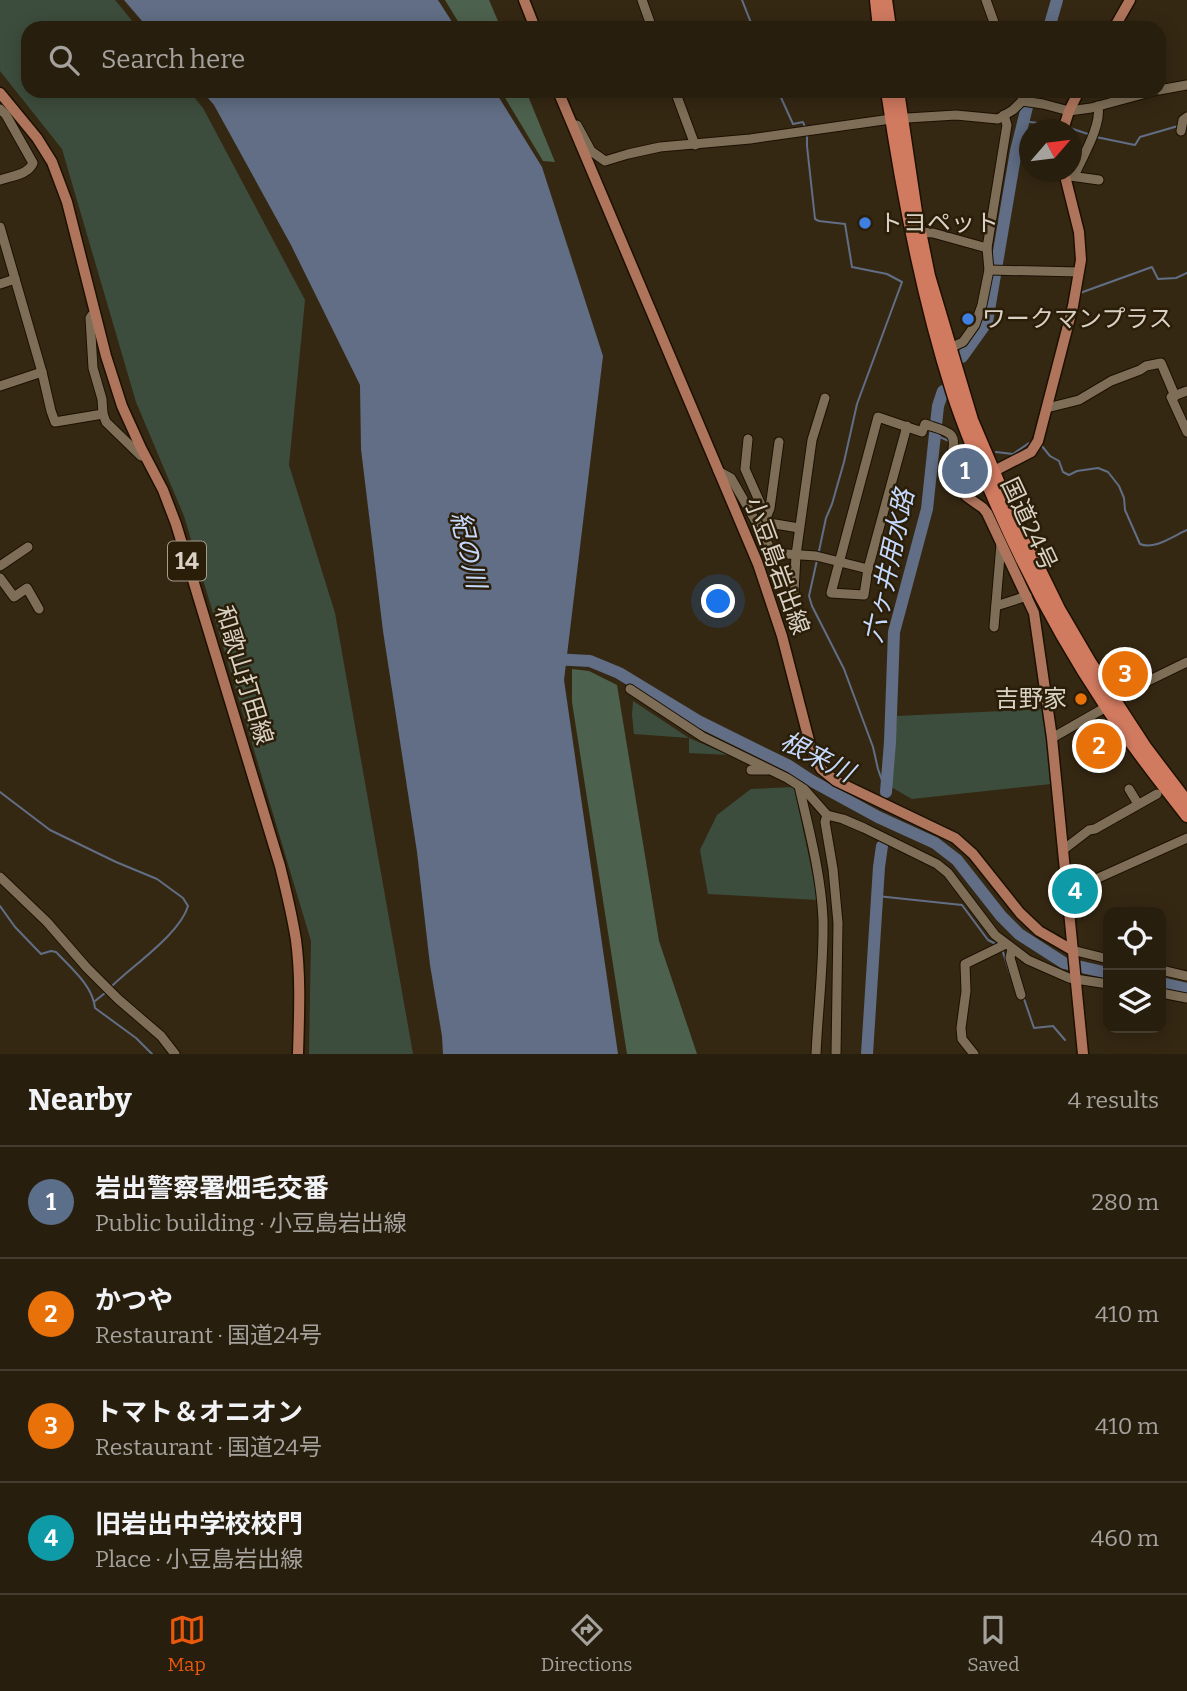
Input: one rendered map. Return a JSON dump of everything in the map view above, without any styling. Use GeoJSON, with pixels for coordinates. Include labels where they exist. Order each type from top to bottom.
{"type":"FeatureCollection","features":[{"type":"Feature","properties":{"kind":"highway"},"geometry":{"type":"LineString","coordinates":[[876,0],[878,21]]}},
{"type":"Feature","properties":{"kind":"highway"},"geometry":{"type":"LineString","coordinates":[[886,0],[889,21]]}},
{"type":"Feature","properties":{"kind":"highway","name":"国道24号"},"geometry":{"type":"LineString","coordinates":[[889,98],[896,118],[929,276],[989,475],[1015,546],[1050,614],[1109,703],[1140,756],[1187,816]]}},
{"type":"Feature","properties":{"kind":"highway","name":"国道24号"},"geometry":{"type":"LineString","coordinates":[[897,98],[896,118],[919,274],[952,394],[989,475]]}},
{"type":"Feature","properties":{"kind":"highway","name":"国道24号"},"geometry":{"type":"LineString","coordinates":[[1109,703],[1187,802]]}},
{"type":"Feature","properties":{"kind":"main road"},"geometry":{"type":"LineString","coordinates":[[524,0],[532,21]]}},
{"type":"Feature","properties":{"kind":"main road"},"geometry":{"type":"LineString","coordinates":[[1118,21],[1130,0]]}},
{"type":"Feature","properties":{"kind":"main road","name":"和歌山打田線"},"geometry":{"type":"LineString","coordinates":[[0,93],[6,111],[37,138],[52,162],[64,192],[106,356],[122,406],[163,490],[176,524],[282,876],[296,941],[300,999],[298,1054]]}},
{"type":"Feature","properties":{"kind":"main road","name":"小豆島岩出線"},"geometry":{"type":"LineString","coordinates":[[560,98],[758,564],[782,636],[812,752],[821,769],[836,781],[955,838],[973,854],[1020,913],[1039,931],[1072,954]]}},
{"type":"Feature","properties":{"kind":"main road"},"geometry":{"type":"LineString","coordinates":[[1066,119],[1076,98]]}},
{"type":"Feature","properties":{"kind":"main road"},"geometry":{"type":"LineString","coordinates":[[1069,182],[1081,244],[1081,260],[1073,306],[1038,441],[1031,452],[972,482],[965,496],[987,513],[1034,613],[1052,738],[1083,1054]]}},
{"type":"Feature","properties":{"kind":"street"},"geometry":{"type":"LineString","coordinates":[[642,0],[650,21]]}},
{"type":"Feature","properties":{"kind":"street"},"geometry":{"type":"LineString","coordinates":[[986,0],[994,21]]}},
{"type":"Feature","properties":{"kind":"street"},"geometry":{"type":"LineString","coordinates":[[1166,89],[1187,85]]}},
{"type":"Feature","properties":{"kind":"street"},"geometry":{"type":"LineString","coordinates":[[561,98],[591,151],[605,161],[649,149],[750,139],[896,118],[956,115],[998,119],[1022,101]]}},
{"type":"Feature","properties":{"kind":"street"},"geometry":{"type":"LineString","coordinates":[[678,98],[695,145]]}},
{"type":"Feature","properties":{"kind":"street"},"geometry":{"type":"LineString","coordinates":[[1022,101],[1069,111],[1128,98]]}},
{"type":"Feature","properties":{"kind":"street"},"geometry":{"type":"LineString","coordinates":[[1082,152],[1091,138],[1100,113],[1098,106]]}},
{"type":"Feature","properties":{"kind":"street"},"geometry":{"type":"LineString","coordinates":[[0,180],[24,172],[33,163],[6,111]]}},
{"type":"Feature","properties":{"kind":"street"},"geometry":{"type":"LineString","coordinates":[[950,348],[963,342],[975,324],[982,305],[989,270],[987,248],[1007,125],[1004,115]]}},
{"type":"Feature","properties":{"kind":"street"},"geometry":{"type":"LineString","coordinates":[[1181,131],[1183,120],[1187,117]]}},
{"type":"Feature","properties":{"kind":"street"},"geometry":{"type":"LineString","coordinates":[[1082,177],[1099,180]]}},
{"type":"Feature","properties":{"kind":"street"},"geometry":{"type":"LineString","coordinates":[[0,227],[55,422],[103,414]]}},
{"type":"Feature","properties":{"kind":"street"},"geometry":{"type":"LineString","coordinates":[[920,232],[987,248]]}},
{"type":"Feature","properties":{"kind":"street"},"geometry":{"type":"LineString","coordinates":[[989,270],[1079,272]]}},
{"type":"Feature","properties":{"kind":"street"},"geometry":{"type":"LineString","coordinates":[[0,284],[15,279]]}},
{"type":"Feature","properties":{"kind":"street"},"geometry":{"type":"LineString","coordinates":[[95,314],[90,318],[93,368],[102,399],[103,414],[106,422],[141,456],[145,456]]}},
{"type":"Feature","properties":{"kind":"street"},"geometry":{"type":"LineString","coordinates":[[1047,408],[1079,400],[1111,381],[1146,366],[1161,363],[1175,396]]}},
{"type":"Feature","properties":{"kind":"street"},"geometry":{"type":"LineString","coordinates":[[0,386],[42,372]]}},
{"type":"Feature","properties":{"kind":"street"},"geometry":{"type":"LineString","coordinates":[[1187,391],[1171,397],[1187,432]]}},
{"type":"Feature","properties":{"kind":"street"},"geometry":{"type":"LineString","coordinates":[[794,592],[799,528],[812,440],[825,398]]}},
{"type":"Feature","properties":{"kind":"street"},"geometry":{"type":"LineString","coordinates":[[907,426],[867,569],[864,595],[831,593],[878,417],[907,426],[922,432],[925,424],[948,433],[953,437],[954,443],[950,463],[951,478],[958,486],[967,488]]}},
{"type":"Feature","properties":{"kind":"street"},"geometry":{"type":"LineString","coordinates":[[748,439],[745,468],[766,518],[769,523],[799,528]]}},
{"type":"Feature","properties":{"kind":"street"},"geometry":{"type":"LineString","coordinates":[[766,518],[770,508],[779,442]]}},
{"type":"Feature","properties":{"kind":"street"},"geometry":{"type":"LineString","coordinates":[[718,471],[731,478],[772,553],[819,556],[867,569]]}},
{"type":"Feature","properties":{"kind":"street"},"geometry":{"type":"LineString","coordinates":[[994,627],[1001,544]]}},
{"type":"Feature","properties":{"kind":"street"},"geometry":{"type":"LineString","coordinates":[[0,566],[27,547]]}},
{"type":"Feature","properties":{"kind":"street"},"geometry":{"type":"LineString","coordinates":[[0,578],[14,597],[27,588],[39,609]]}},
{"type":"Feature","properties":{"kind":"street"},"geometry":{"type":"LineString","coordinates":[[996,606],[1027,596]]}},
{"type":"Feature","properties":{"kind":"street"},"geometry":{"type":"LineString","coordinates":[[1052,738],[1109,703],[1187,663]]}},
{"type":"Feature","properties":{"kind":"street"},"geometry":{"type":"LineString","coordinates":[[630,689],[703,737],[755,761],[799,786],[827,815],[864,828],[937,864],[948,873],[995,935],[1028,960],[1069,978],[1074,976],[1103,983]]}},
{"type":"Feature","properties":{"kind":"street"},"geometry":{"type":"LineString","coordinates":[[751,770],[770,770]]}},
{"type":"Feature","properties":{"kind":"street"},"geometry":{"type":"LineString","coordinates":[[799,786],[817,870],[822,916],[823,964],[816,1054]]}},
{"type":"Feature","properties":{"kind":"street"},"geometry":{"type":"LineString","coordinates":[[1129,789],[1138,804]]}},
{"type":"Feature","properties":{"kind":"street"},"geometry":{"type":"LineString","coordinates":[[1063,850],[1089,830],[1157,794]]}},
{"type":"Feature","properties":{"kind":"street"},"geometry":{"type":"LineString","coordinates":[[827,815],[825,822],[838,923],[835,1054]]}},
{"type":"Feature","properties":{"kind":"street"},"geometry":{"type":"LineString","coordinates":[[1068,892],[1187,838]]}},
{"type":"Feature","properties":{"kind":"street"},"geometry":{"type":"LineString","coordinates":[[0,877],[47,922],[118,999],[161,1036],[172,1053]]}},
{"type":"Feature","properties":{"kind":"street"},"geometry":{"type":"LineString","coordinates":[[1009,946],[1021,995]]}},
{"type":"Feature","properties":{"kind":"street"},"geometry":{"type":"LineString","coordinates":[[974,1054],[962,1039],[965,964],[1009,946]]}},
{"type":"Feature","properties":{"kind":"street"},"geometry":{"type":"LineString","coordinates":[[1072,954],[1103,958]]}},
{"type":"Feature","properties":{"kind":"street"},"geometry":{"type":"LineString","coordinates":[[1166,971],[1187,976]]}},
{"type":"Feature","properties":{"kind":"street"},"geometry":{"type":"LineString","coordinates":[[1166,994],[1187,998]]}},
{"type":"Feature","properties":{"kind":"green space"},"geometry":{"type":"Polygon","coordinates":[[[0,0],[115,0],[132,21],[21,21],[21,97],[0,71],[0,0]]]}},
{"type":"Feature","properties":{"kind":"green space"},"geometry":{"type":"Polygon","coordinates":[[[445,0],[489,0],[498,21],[458,21],[445,0]]]}},
{"type":"Feature","properties":{"kind":"green space"},"geometry":{"type":"Polygon","coordinates":[[[21,98],[195,98],[203,108],[305,300],[289,465],[335,613],[413,1054],[309,1054],[311,941],[184,516],[136,402],[62,149],[21,98]]]}},
{"type":"Feature","properties":{"kind":"green space"},"geometry":{"type":"Polygon","coordinates":[[[505,98],[529,98],[555,162],[543,161],[505,98]]]}},
{"type":"Feature","properties":{"kind":"green space"},"geometry":{"type":"Polygon","coordinates":[[[572,669],[589,671],[617,685],[659,941],[697,1054],[627,1054],[572,702],[572,669]]]}},
{"type":"Feature","properties":{"kind":"green space"},"geometry":{"type":"Polygon","coordinates":[[[633,701],[689,738],[634,734],[633,701]]]}},
{"type":"Feature","properties":{"kind":"green space"},"geometry":{"type":"Polygon","coordinates":[[[1044,709],[1051,784],[912,799],[891,787],[897,716],[1044,709]]]}},
{"type":"Feature","properties":{"kind":"green space"},"geometry":{"type":"Polygon","coordinates":[[[689,738],[729,755],[689,753],[689,738]]]}},
{"type":"Feature","properties":{"kind":"green space"},"geometry":{"type":"Polygon","coordinates":[[[794,787],[818,900],[708,894],[700,850],[717,815],[751,789],[794,787]]]}},
{"type":"Feature","properties":{"kind":"water"},"geometry":{"type":"Polygon","coordinates":[[[124,0],[438,0],[452,21],[142,21],[124,0]]]}},
{"type":"Feature","properties":{"kind":"water","name":"紀の川"},"geometry":{"type":"Polygon","coordinates":[[[208,98],[499,98],[542,167],[603,356],[564,680],[618,1054],[443,1054],[417,852],[383,631],[361,449],[360,385],[291,245],[208,98]]]}},
{"type":"Feature","properties":{"kind":"waterway"},"geometry":{"type":"LineString","coordinates":[[742,0],[750,21]]}},
{"type":"Feature","properties":{"kind":"waterway","name":"六ヶ井用水路"},"geometry":{"type":"LineString","coordinates":[[1051,21],[1057,0]]}},
{"type":"Feature","properties":{"kind":"waterway"},"geometry":{"type":"LineString","coordinates":[[781,98],[793,124],[803,122],[805,127]]}},
{"type":"Feature","properties":{"kind":"waterway","name":"六ヶ井用水路"},"geometry":{"type":"LineString","coordinates":[[962,357],[987,322],[1016,151],[1029,98]]}},
{"type":"Feature","properties":{"kind":"waterway"},"geometry":{"type":"LineString","coordinates":[[1096,137],[1135,145],[1140,137],[1178,126]]}},
{"type":"Feature","properties":{"kind":"waterway"},"geometry":{"type":"LineString","coordinates":[[1082,132],[1088,134]]}},
{"type":"Feature","properties":{"kind":"waterway"},"geometry":{"type":"LineString","coordinates":[[807,135],[815,219],[845,224],[852,267],[887,274],[902,282],[857,404],[819,551]]}},
{"type":"Feature","properties":{"kind":"waterway"},"geometry":{"type":"LineString","coordinates":[[1080,293],[1152,267],[1158,279],[1176,278],[1187,273]]}},
{"type":"Feature","properties":{"kind":"waterway","name":"六ヶ井用水路"},"geometry":{"type":"LineString","coordinates":[[886,792],[894,632],[927,509],[938,406],[943,391]]}},
{"type":"Feature","properties":{"kind":"waterway"},"geometry":{"type":"LineString","coordinates":[[935,435],[949,441]]}},
{"type":"Feature","properties":{"kind":"waterway"},"geometry":{"type":"LineString","coordinates":[[996,452],[1013,454],[1029,443]]}},
{"type":"Feature","properties":{"kind":"waterway"},"geometry":{"type":"LineString","coordinates":[[1041,445],[1050,456],[1059,461],[1063,472],[1069,475],[1098,468],[1108,472],[1119,486],[1125,510],[1140,544],[1158,544],[1187,530]]}},
{"type":"Feature","properties":{"kind":"waterway"},"geometry":{"type":"LineString","coordinates":[[817,560],[809,596],[844,669],[873,747],[886,792]]}},
{"type":"Feature","properties":{"kind":"waterway","name":"根来川"},"geometry":{"type":"LineString","coordinates":[[552,659],[590,661],[619,673],[698,721],[789,766],[878,817],[935,843],[957,860],[1001,916],[1019,934],[1064,963],[1103,972]]}},
{"type":"Feature","properties":{"kind":"waterway"},"geometry":{"type":"LineString","coordinates":[[0,792],[50,830],[157,879],[183,898],[188,906],[176,928],[111,987]]}},
{"type":"Feature","properties":{"kind":"waterway","name":"六ヶ井用水路"},"geometry":{"type":"LineString","coordinates":[[867,1054],[882,846]]}},
{"type":"Feature","properties":{"kind":"waterway"},"geometry":{"type":"LineString","coordinates":[[877,896],[962,905],[988,940],[998,945]]}},
{"type":"Feature","properties":{"kind":"waterway"},"geometry":{"type":"LineString","coordinates":[[0,906],[15,927],[41,954],[56,952],[74,971],[90,992],[95,1008],[136,1038],[152,1054]]}},
{"type":"Feature","properties":{"kind":"waterway"},"geometry":{"type":"LineString","coordinates":[[1002,949],[1010,974]]}},
{"type":"Feature","properties":{"kind":"waterway","name":"根来川"},"geometry":{"type":"LineString","coordinates":[[1166,984],[1187,989]]}},
{"type":"Feature","properties":{"kind":"waterway"},"geometry":{"type":"LineString","coordinates":[[95,1001],[105,993]]}},
{"type":"Feature","properties":{"kind":"waterway"},"geometry":{"type":"LineString","coordinates":[[1023,996],[1034,1028],[1053,1026],[1065,1040]]}},
{"type":"Feature","properties":{"kind":"place","name":"トヨペット"},"geometry":{"type":"Point","coordinates":[865,223]}},
{"type":"Feature","properties":{"kind":"place","name":"ワークマンプラス"},"geometry":{"type":"Point","coordinates":[968,319]}},
{"type":"Feature","properties":{"kind":"place","name":"岩出警察署畑毛交番"},"geometry":{"type":"Point","coordinates":[965,471]}},
{"type":"Feature","properties":{"kind":"place","name":"トマト＆オニオン"},"geometry":{"type":"Point","coordinates":[1125,674]}},
{"type":"Feature","properties":{"kind":"place","name":"吉野家"},"geometry":{"type":"Point","coordinates":[1081,699]}},
{"type":"Feature","properties":{"kind":"place","name":"かつや"},"geometry":{"type":"Point","coordinates":[1099,746]}},
{"type":"Feature","properties":{"kind":"place","name":"旧岩出中学校校門"},"geometry":{"type":"Point","coordinates":[1075,891]}}]}
